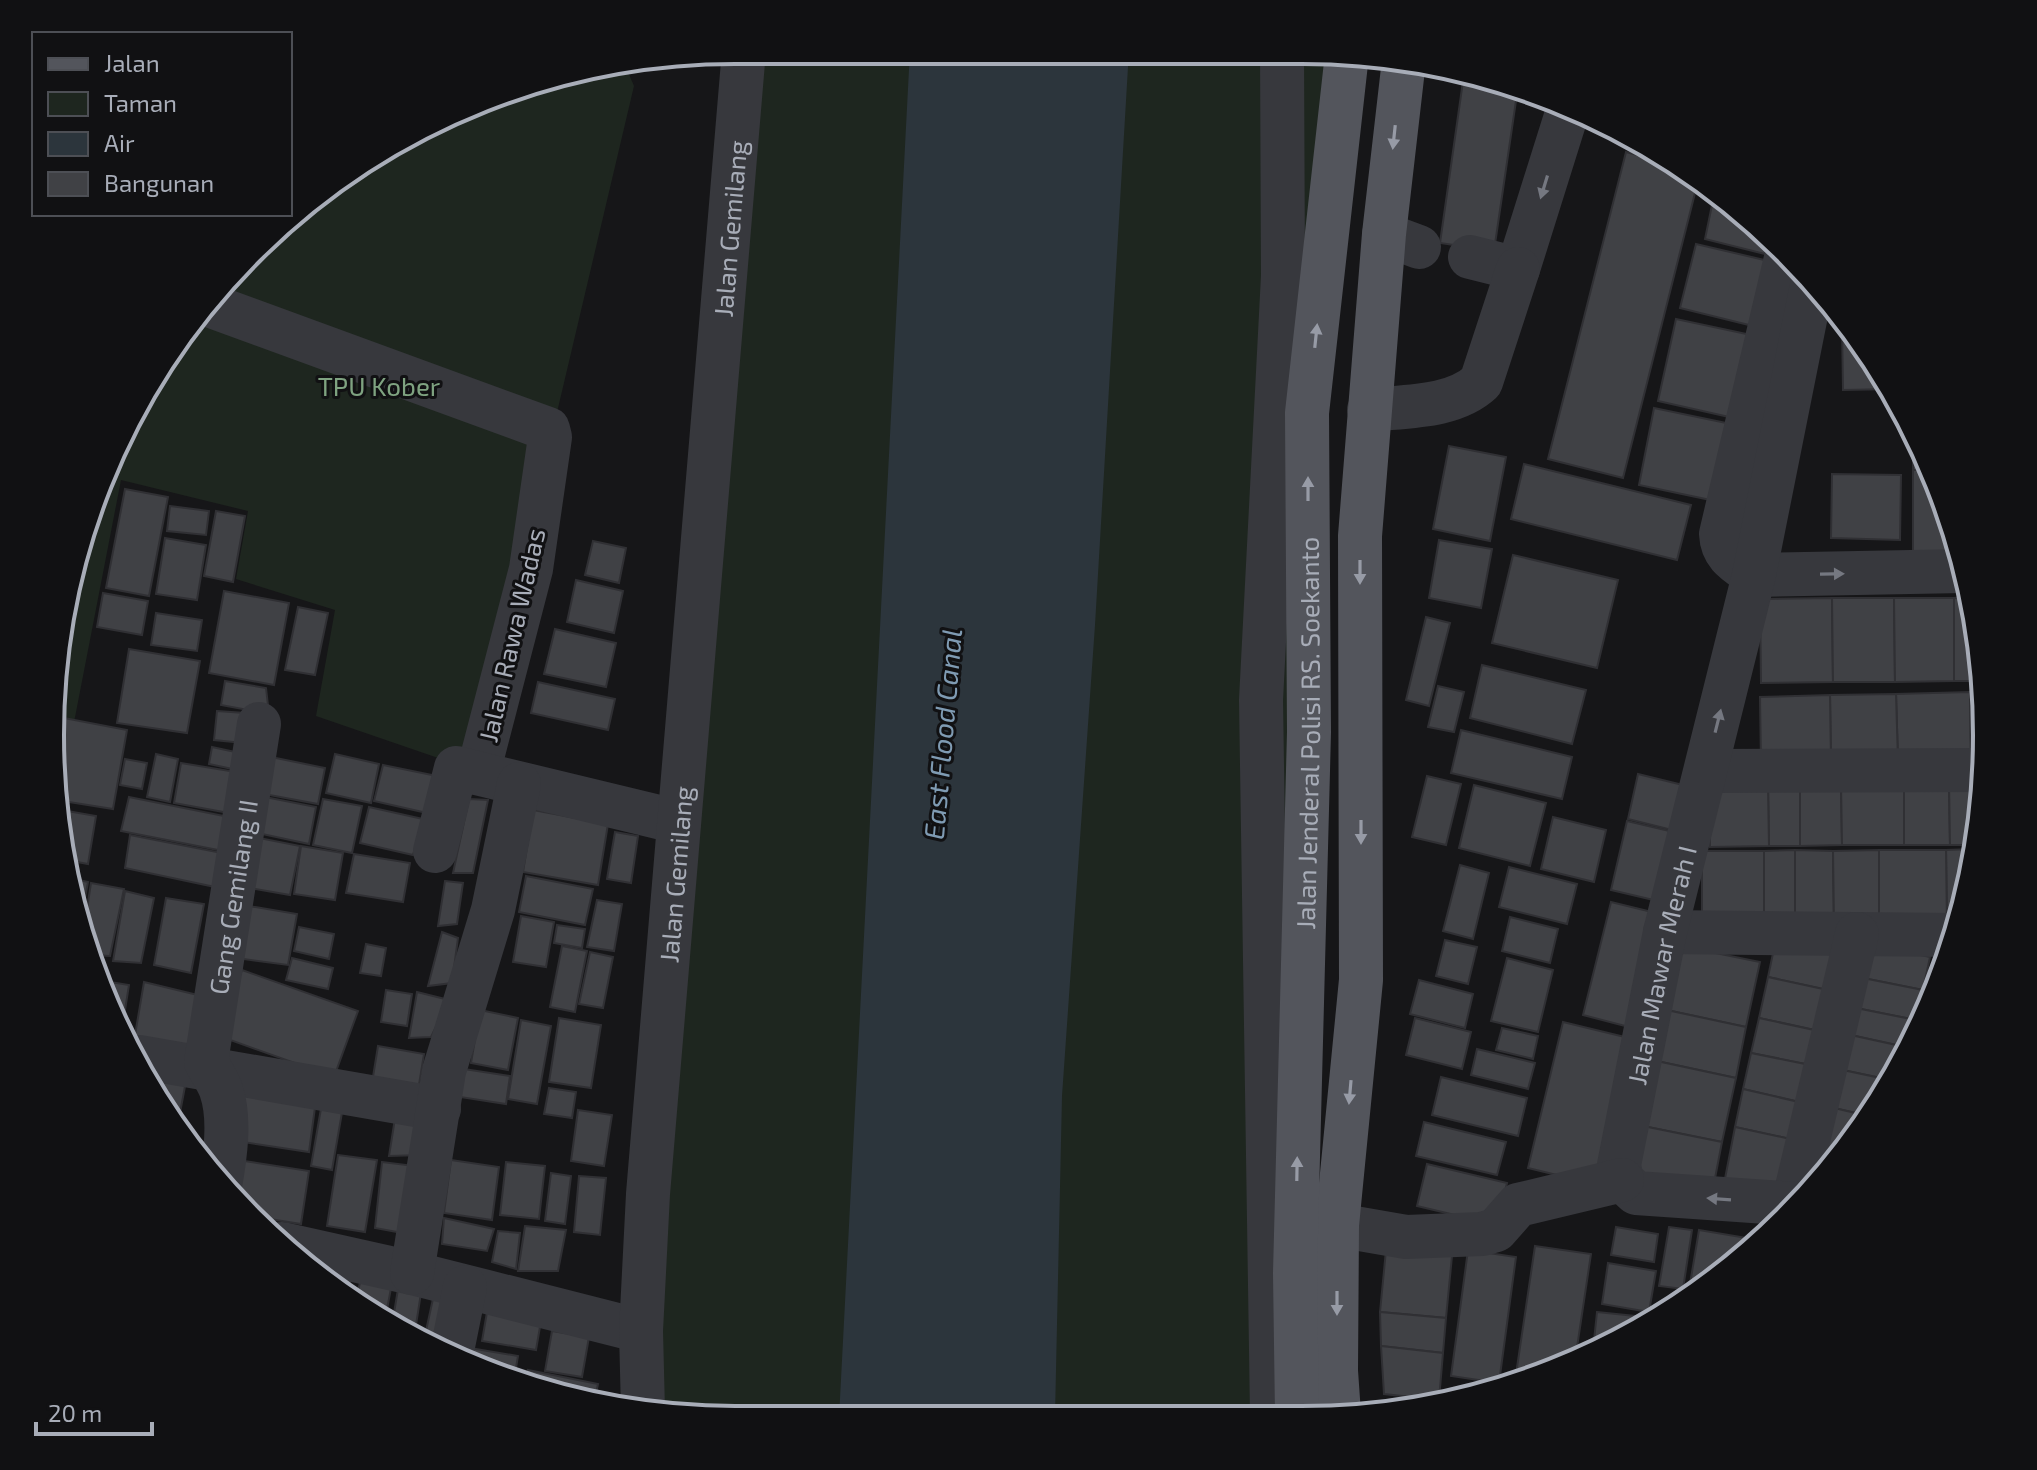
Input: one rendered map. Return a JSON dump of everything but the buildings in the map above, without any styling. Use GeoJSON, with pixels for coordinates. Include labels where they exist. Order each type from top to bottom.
{"type":"FeatureCollection","features":[{"type":"Feature","properties":{"kind":"main road","name":"Jalan Jenderal Polisi RS. Soekanto"},"geometry":{"type":"LineString","coordinates":[[1297,1406],[1295,1258],[1309,732],[1307,413],[1346,65]]}},
{"type":"Feature","properties":{"kind":"main road","name":"Jalan Jenderal Polisi RS. Soekanto"},"geometry":{"type":"LineString","coordinates":[[1338,1405],[1337,1225],[1361,980],[1360,536],[1369,410],[1401,240],[1404,72]]}},
{"type":"Feature","properties":{"kind":"main road"},"geometry":{"type":"LineString","coordinates":[[1307,413],[1369,410]]}},
{"type":"Feature","properties":{"kind":"street","name":"Jalan Gemilang"},"geometry":{"type":"LineString","coordinates":[[643,1399],[641,1331],[648,1194],[743,64]]}},
{"type":"Feature","properties":{"kind":"street"},"geometry":{"type":"LineString","coordinates":[[1272,1406],[1261,700],[1283,276],[1282,64]]}},
{"type":"Feature","properties":{"kind":"street"},"geometry":{"type":"LineString","coordinates":[[1369,410],[1454,399],[1468,394],[1481,382],[1565,118]]}},
{"type":"Feature","properties":{"kind":"street"},"geometry":{"type":"LineString","coordinates":[[1470,257],[1518,269]]}},
{"type":"Feature","properties":{"kind":"street"},"geometry":{"type":"LineString","coordinates":[[1783,269],[1721,534],[1727,555],[1754,575],[1952,571]]}},
{"type":"Feature","properties":{"kind":"street","name":"Jalan Mawar Merah I"},"geometry":{"type":"LineString","coordinates":[[1622,1180],[1619,1165],[1665,932],[1754,575],[1815,304]]}},
{"type":"Feature","properties":{"kind":"street","name":"Jalan Rawa Wadas"},"geometry":{"type":"LineString","coordinates":[[218,308],[548,429],[550,437],[531,569],[467,771]]}},
{"type":"Feature","properties":{"kind":"street","name":"Gang Gemilang II"},"geometry":{"type":"LineString","coordinates":[[223,1168],[225,1122],[222,1091],[206,1062],[259,724]]}},
{"type":"Feature","properties":{"kind":"street"},"geometry":{"type":"LineString","coordinates":[[1706,771],[1972,770]]}},
{"type":"Feature","properties":{"kind":"street"},"geometry":{"type":"LineString","coordinates":[[435,851],[467,771],[679,822]]}},
{"type":"Feature","properties":{"kind":"street"},"geometry":{"type":"LineString","coordinates":[[412,1273],[447,1059],[493,910],[519,784]]}},
{"type":"Feature","properties":{"kind":"street"},"geometry":{"type":"LineString","coordinates":[[1665,932],[1942,935]]}},
{"type":"Feature","properties":{"kind":"street"},"geometry":{"type":"LineString","coordinates":[[1800,1184],[1857,934]]}},
{"type":"Feature","properties":{"kind":"street"},"geometry":{"type":"LineString","coordinates":[[148,1059],[439,1109]]}},
{"type":"Feature","properties":{"kind":"street"},"geometry":{"type":"LineString","coordinates":[[1337,1225],[1406,1237],[1482,1234],[1496,1230],[1518,1205],[1622,1180],[1636,1193],[1782,1203]]}},
{"type":"Feature","properties":{"kind":"street"},"geometry":{"type":"LineString","coordinates":[[305,1249],[641,1331]]}},
{"type":"Feature","properties":{"kind":"street"},"geometry":{"type":"LineString","coordinates":[[453,1344],[465,1287]]}},
{"type":"Feature","properties":{"kind":"green space"},"geometry":{"type":"Polygon","coordinates":[[[742,64],[1345,65],[1307,413],[1298,1406],[735,1406],[645,1400],[742,64]]]}},
{"type":"Feature","properties":{"kind":"green space","name":"TPU Kober"},"geometry":{"type":"Polygon","coordinates":[[[628,73],[634,86],[517,582],[476,771],[316,716],[335,610],[236,579],[248,511],[121,480],[65,770],[65,691],[70,647],[87,561],[100,519],[133,438],[177,362],[203,327],[261,261],[293,231],[362,177],[399,154],[478,115],[519,100],[561,87],[628,73]]]}},
{"type":"Feature","properties":{"kind":"water","name":"East Flood Canal"},"geometry":{"type":"Polygon","coordinates":[[[909,64],[1128,64],[1095,625],[1062,1096],[1055,1406],[840,1406],[909,64]]]}}]}
